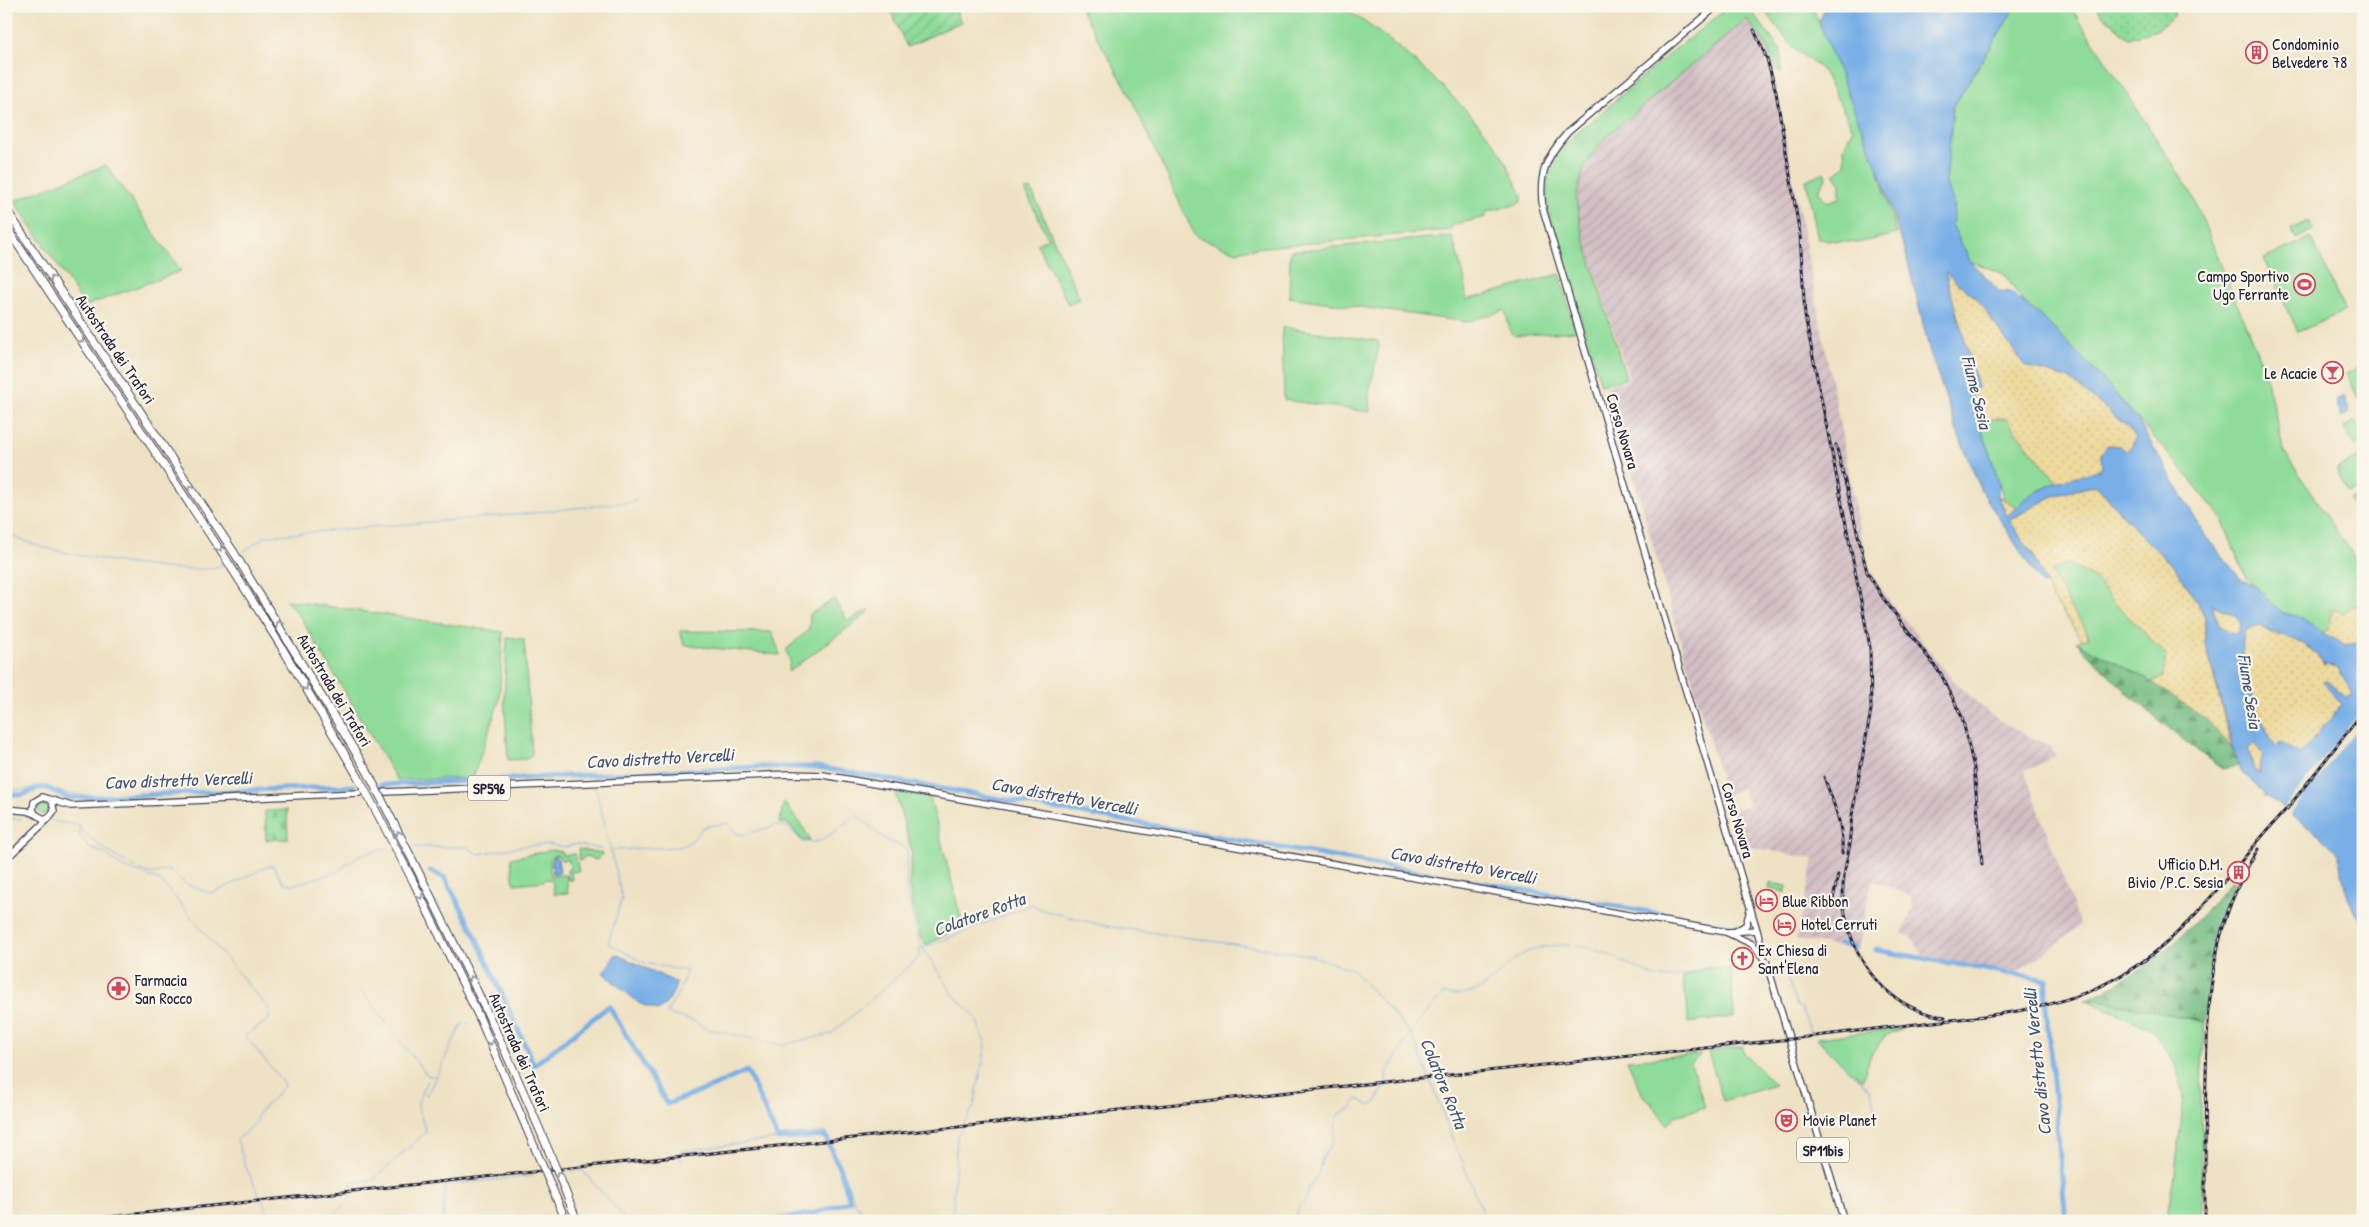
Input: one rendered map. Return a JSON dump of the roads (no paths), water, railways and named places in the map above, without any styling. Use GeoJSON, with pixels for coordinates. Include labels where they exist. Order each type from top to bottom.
{"type":"FeatureCollection","features":[{"type":"Feature","properties":{"kind":"highway","name":"Autostrada dei Trafori"},"geometry":{"type":"LineString","coordinates":[[6,208],[235,554],[367,771],[490,1016],[546,1144],[577,1221]]}},
{"type":"Feature","properties":{"kind":"highway","name":"Autostrada dei Trafori"},"geometry":{"type":"LineString","coordinates":[[6,227],[226,559],[281,646],[357,775],[413,881],[480,1019],[566,1221]]}},
{"type":"Feature","properties":{"kind":"main road","name":"Corso Novara"},"geometry":{"type":"LineString","coordinates":[[1716,6],[1568,132],[1553,149],[1544,166],[1541,194],[1551,237],[1757,930]]}},
{"type":"Feature","properties":{"kind":"main road","name":"SP596"},"geometry":{"type":"LineString","coordinates":[[385,792],[807,774],[1726,932]]}},
{"type":"Feature","properties":{"kind":"main road"},"geometry":{"type":"LineString","coordinates":[[16,809],[42,797],[71,806],[358,793]]}},
{"type":"Feature","properties":{"kind":"main road"},"geometry":{"type":"LineString","coordinates":[[33,832],[37,824],[33,805],[36,800]]}},
{"type":"Feature","properties":{"kind":"main road"},"geometry":{"type":"LineString","coordinates":[[6,859],[52,815],[55,807],[52,801]]}},
{"type":"Feature","properties":{"kind":"main road"},"geometry":{"type":"LineString","coordinates":[[6,809],[16,809],[44,818],[71,806]]}},
{"type":"Feature","properties":{"kind":"main road"},"geometry":{"type":"LineString","coordinates":[[1736,931],[1746,925],[1750,908]]}},
{"type":"Feature","properties":{"kind":"main road"},"geometry":{"type":"LineString","coordinates":[[1726,932],[1757,930]]}},
{"type":"Feature","properties":{"kind":"main road","name":"SP11bis"},"geometry":{"type":"LineString","coordinates":[[1757,930],[1844,1221]]}},
{"type":"Feature","properties":{"kind":"main road"},"geometry":{"type":"LineString","coordinates":[[1726,932],[1741,938],[1758,949],[1766,961]]}},
{"type":"Feature","properties":{"kind":"main road"},"geometry":{"type":"LineString","coordinates":[[1741,938],[1759,937]]}},
{"type":"Feature","properties":{"kind":"water","name":"Fiume Sesia"},"geometry":{"type":"Polygon","coordinates":[[[1826,6],[2016,6],[1953,107],[1946,183],[1953,201],[1954,221],[1952,225],[1970,261],[1999,291],[2010,292],[2044,319],[2100,376],[2137,419],[2206,537],[2241,579],[2254,586],[2283,613],[2297,616],[2346,645],[2363,640],[2363,924],[2347,897],[2338,854],[2321,837],[2268,797],[2264,797],[2266,795],[2242,772],[2237,763],[2205,641],[2205,616],[2174,567],[2139,533],[2096,485],[2053,496],[2009,520],[2034,557],[2046,585],[2041,584],[1981,490],[1958,434],[1930,352],[1906,255],[1882,179],[1819,22],[1826,6]],[[1945,272],[1978,386],[1972,397],[1999,483],[1998,496],[2007,516],[2030,495],[2057,482],[2102,469],[2101,454],[2107,445],[2119,446],[2126,451],[2131,449],[2135,438],[2129,428],[2068,378],[2025,366],[1976,298],[1945,272]],[[2211,604],[2219,625],[2231,633],[2238,632],[2241,624],[2236,616],[2211,604]],[[2258,625],[2245,631],[2243,657],[2246,673],[2263,722],[2275,745],[2279,746],[2279,742],[2300,754],[2342,704],[2323,682],[2327,681],[2348,698],[2353,694],[2338,668],[2325,663],[2325,666],[2318,656],[2303,644],[2258,625]],[[2254,744],[2248,749],[2254,770],[2259,774],[2260,761],[2263,756],[2254,744]]]}},
{"type":"Feature","properties":{"kind":"water"},"geometry":{"type":"Polygon","coordinates":[[[2344,396],[2350,413],[2341,417],[2336,400],[2344,396]]]}},
{"type":"Feature","properties":{"kind":"water"},"geometry":{"type":"Polygon","coordinates":[[[554,856],[558,859],[560,873],[553,874],[552,860],[554,856]]]}},
{"type":"Feature","properties":{"kind":"water"},"geometry":{"type":"Polygon","coordinates":[[[616,954],[675,982],[676,985],[673,993],[664,1005],[658,1010],[640,1004],[603,973],[616,954]]]}},
{"type":"Feature","properties":{"kind":"waterway"},"geometry":{"type":"LineString","coordinates":[[244,551],[266,536],[524,514],[636,501]]}},
{"type":"Feature","properties":{"kind":"waterway"},"geometry":{"type":"LineString","coordinates":[[6,534],[44,548],[138,565],[189,569],[208,569],[221,565]]}},
{"type":"Feature","properties":{"kind":"waterway","name":"Cavo distretto Vercelli"},"geometry":{"type":"LineString","coordinates":[[381,785],[757,767],[817,767],[1736,927]]}},
{"type":"Feature","properties":{"kind":"waterway","name":"Colatore Rotta"},"geometry":{"type":"LineString","coordinates":[[593,775],[594,780]]}},
{"type":"Feature","properties":{"kind":"waterway","name":"Colatore Rotta"},"geometry":{"type":"LineString","coordinates":[[595,784],[622,898],[608,943],[645,963],[687,971],[678,993],[667,1012],[668,1014],[696,1022],[704,1028],[782,1045],[831,1034],[917,959],[920,956],[919,950],[1032,904],[1042,910],[1106,926],[1310,955],[1353,970],[1412,1035],[1486,1221]]}},
{"type":"Feature","properties":{"kind":"waterway","name":"Cavo distretto Vercelli"},"geometry":{"type":"LineString","coordinates":[[6,789],[22,790],[42,785],[65,793],[78,794],[79,796]]}},
{"type":"Feature","properties":{"kind":"waterway","name":"Cavo distretto Vercelli"},"geometry":{"type":"LineString","coordinates":[[6,794],[22,795],[39,788],[47,788],[68,798],[354,786]]}},
{"type":"Feature","properties":{"kind":"waterway"},"geometry":{"type":"LineString","coordinates":[[612,850],[679,847],[692,841],[703,827],[728,823],[736,833],[742,835],[778,825],[788,827],[803,842],[817,842],[827,837],[856,815],[888,841],[900,845],[908,851],[906,888],[920,944],[955,997],[975,1016],[986,1045],[974,1106],[957,1136],[952,1221]]}},
{"type":"Feature","properties":{"kind":"waterway"},"geometry":{"type":"LineString","coordinates":[[6,819],[21,819]]}},
{"type":"Feature","properties":{"kind":"waterway"},"geometry":{"type":"LineString","coordinates":[[52,821],[78,825],[100,846],[140,870],[148,873],[171,871],[186,884],[209,893],[224,888],[261,869],[273,866],[283,882],[292,885],[337,872],[359,855],[387,848]]}},
{"type":"Feature","properties":{"kind":"waterway"},"geometry":{"type":"LineString","coordinates":[[79,824],[80,835],[89,848],[104,853],[121,866],[161,881],[271,1012],[268,1020],[245,1036],[284,1086],[257,1115],[256,1122],[237,1140],[245,1165],[272,1221]]}},
{"type":"Feature","properties":{"kind":"waterway"},"geometry":{"type":"LineString","coordinates":[[415,847],[467,847],[478,854],[547,844],[566,847],[575,844],[601,849]]}},
{"type":"Feature","properties":{"kind":"waterway"},"geometry":{"type":"LineString","coordinates":[[430,871],[445,878],[475,935],[534,1065],[609,1006],[667,1104],[747,1071],[778,1139],[825,1136],[841,1172],[850,1201],[815,1213],[770,1221]]}},
{"type":"Feature","properties":{"kind":"waterway","name":"Cavo distretto Vercelli"},"geometry":{"type":"LineString","coordinates":[[1839,944],[1854,947]]}},
{"type":"Feature","properties":{"kind":"waterway"},"geometry":{"type":"LineString","coordinates":[[1295,1221],[1299,1205],[1306,1200],[1309,1188],[1318,1174],[1322,1159],[1333,1141],[1337,1118],[1341,1113],[1351,1108],[1358,1099],[1370,1106],[1376,1102],[1386,1084],[1386,1074],[1412,1030],[1443,994],[1460,995],[1474,991],[1485,985],[1525,953],[1551,946],[1575,946],[1597,950],[1650,975],[1662,978],[1690,973],[1716,960]]}},
{"type":"Feature","properties":{"kind":"waterway","name":"Cavo distretto Vercelli"},"geometry":{"type":"LineString","coordinates":[[1876,950],[2047,980],[2045,996],[2066,1221]]}},
{"type":"Feature","properties":{"kind":"waterway"},"geometry":{"type":"LineString","coordinates":[[1772,967],[1778,968],[1786,976],[1796,1005],[1802,1009],[1811,1033]]}},
{"type":"Feature","properties":{"kind":"waterway"},"geometry":{"type":"LineString","coordinates":[[361,990],[428,1076],[437,1076]]}},
{"type":"Feature","properties":{"kind":"waterway"},"geometry":{"type":"LineString","coordinates":[[502,1008],[506,1004]]}},
{"type":"Feature","properties":{"kind":"waterway"},"geometry":{"type":"LineString","coordinates":[[422,1092],[427,1095],[462,1024],[469,1023]]}},
{"type":"Feature","properties":{"kind":"waterway"},"geometry":{"type":"LineString","coordinates":[[1817,1039],[1870,1090],[1878,1116]]}},
{"type":"Feature","properties":{"kind":"waterway"},"geometry":{"type":"LineString","coordinates":[[327,1221],[351,1197],[351,1183],[374,1179],[426,1132],[418,1103],[427,1081]]}},
{"type":"Feature","properties":{"kind":"waterway"},"geometry":{"type":"LineString","coordinates":[[780,1136],[827,1132],[855,1203],[859,1206],[862,1221]]}},
{"type":"Feature","properties":{"kind":"waterway"},"geometry":{"type":"LineString","coordinates":[[681,1161],[680,1151],[778,1139]]}},
{"type":"Feature","properties":{"kind":"waterway"},"geometry":{"type":"LineString","coordinates":[[572,1171],[582,1170],[627,1221]]}},
{"type":"Feature","properties":{"kind":"waterway"},"geometry":{"type":"LineString","coordinates":[[443,1221],[445,1185],[533,1176]]}},
{"type":"Feature","properties":{"kind":"railway"},"geometry":{"type":"LineString","coordinates":[[1754,30],[1767,59],[1776,92],[1800,235],[1805,316],[1870,647],[1871,710],[1852,815],[1849,846]]}},
{"type":"Feature","properties":{"kind":"railway"},"geometry":{"type":"LineString","coordinates":[[1836,445],[1867,572],[1883,598],[1941,674],[1962,717],[1974,768],[1982,864]]}},
{"type":"Feature","properties":{"kind":"railway"},"geometry":{"type":"LineString","coordinates":[[2287,809],[2363,712]]}},
{"type":"Feature","properties":{"kind":"railway"},"geometry":{"type":"LineString","coordinates":[[1824,777],[1840,824],[1842,853]]}},
{"type":"Feature","properties":{"kind":"railway"},"geometry":{"type":"LineString","coordinates":[[69,1221],[1790,1039],[2027,1009],[2084,993],[2111,981],[2138,965],[2182,928],[2292,803]]}},
{"type":"Feature","properties":{"kind":"railway"},"geometry":{"type":"LineString","coordinates":[[1851,839],[1843,888],[1850,932],[1858,953],[1870,972],[1885,989],[1902,1002],[1922,1012],[1945,1017]]}},
{"type":"Feature","properties":{"kind":"railway"},"geometry":{"type":"LineString","coordinates":[[2205,1221],[2206,1076],[2211,987],[2222,931],[2231,903],[2258,849]]}},
{"type":"Feature","properties":{"kind":"railway"},"geometry":{"type":"LineString","coordinates":[[1832,904],[1838,875]]}},
{"type":"Feature","properties":{"kind":"place","name":"Condominio Belvedere 78"},"geometry":{"type":"Point","coordinates":[2256,53]}},
{"type":"Feature","properties":{"kind":"place","name":"Campo Sportivo Ugo Ferrante"},"geometry":{"type":"Point","coordinates":[2305,285]}},
{"type":"Feature","properties":{"kind":"place","name":"Le Acacie"},"geometry":{"type":"Point","coordinates":[2333,373]}},
{"type":"Feature","properties":{"kind":"place","name":"Ufficio D.M. Bivio /P.C. Sesia"},"geometry":{"type":"Point","coordinates":[2239,873]}},
{"type":"Feature","properties":{"kind":"place","name":"Blue Ribbon"},"geometry":{"type":"Point","coordinates":[1766,901]}},
{"type":"Feature","properties":{"kind":"place","name":"Hotel Cerruti"},"geometry":{"type":"Point","coordinates":[1785,924]}},
{"type":"Feature","properties":{"kind":"place","name":"Ex Chiesa di Sant'Elena"},"geometry":{"type":"Point","coordinates":[1742,959]}},
{"type":"Feature","properties":{"kind":"place","name":"Farmacia San Rocco"},"geometry":{"type":"Point","coordinates":[119,989]}},
{"type":"Feature","properties":{"kind":"place","name":"Movie Planet"},"geometry":{"type":"Point","coordinates":[1787,1120]}}]}
